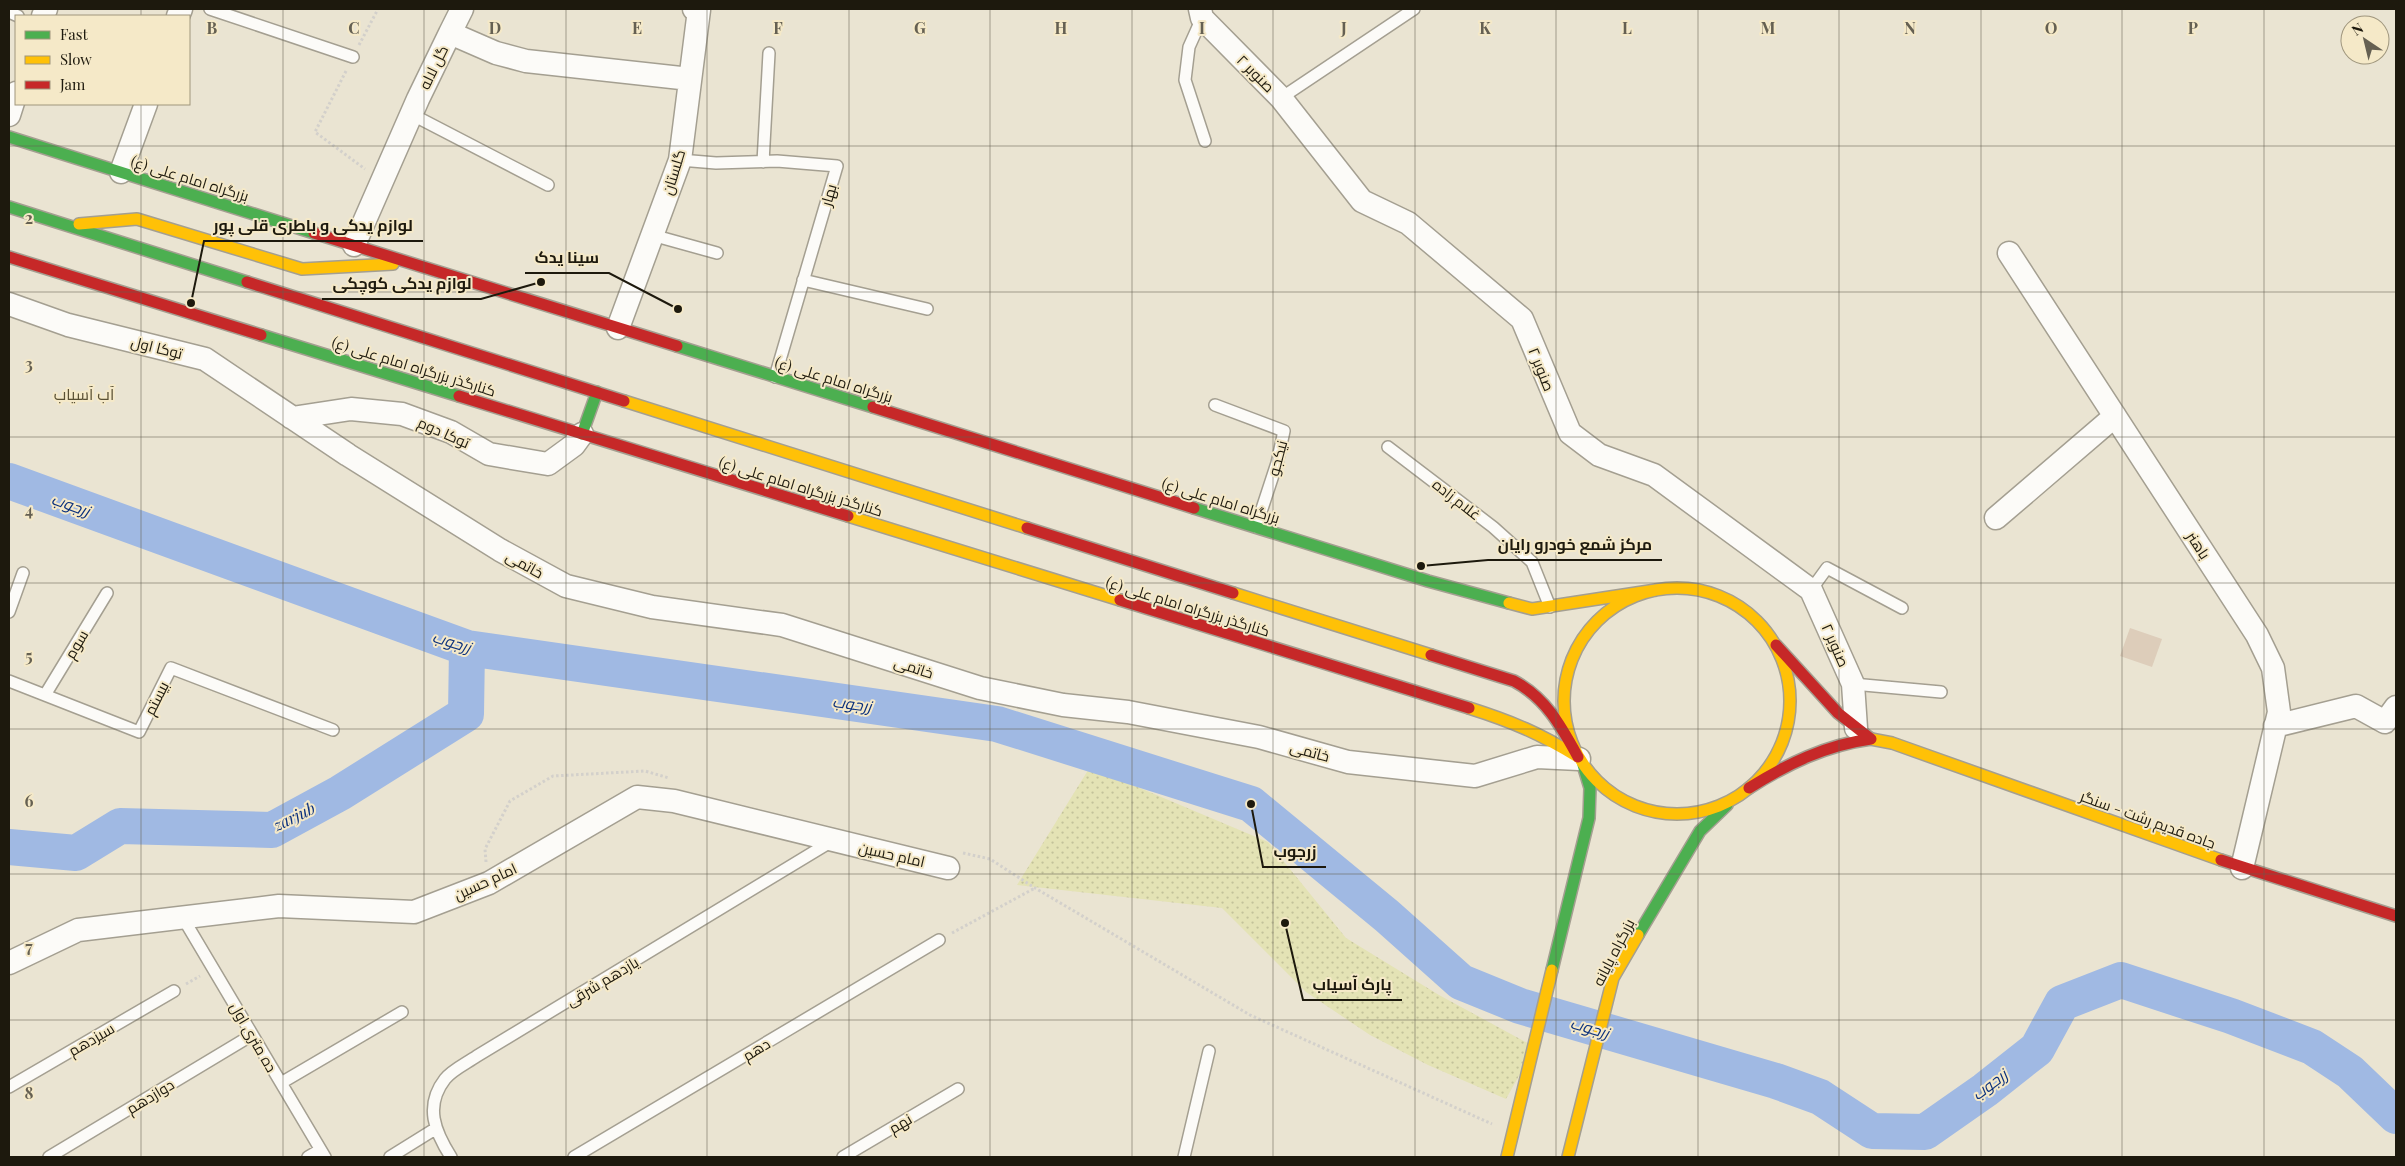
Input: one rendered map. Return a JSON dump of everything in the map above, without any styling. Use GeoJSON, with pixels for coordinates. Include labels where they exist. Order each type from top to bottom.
{"type":"FeatureCollection","features":[{"type":"Feature","properties":{"kind":"main road","name":"بزرگراه امام علی (ع)"},"geometry":{"type":"LineString","coordinates":[[9,137],[121,172],[241,215],[410,262],[1428,581],[1520,607],[1550,607],[1656,590]]}},
{"type":"Feature","properties":{"kind":"main road"},"geometry":{"type":"LineString","coordinates":[[9,207],[67,225],[302,269],[410,262]]}},
{"type":"Feature","properties":{"kind":"main road"},"geometry":{"type":"LineString","coordinates":[[67,225],[137,219],[228,256],[597,392],[1514,681],[1532,690],[1548,706],[1579,759],[1594,778],[1610,792],[1633,805],[1654,812],[1680,814],[1701,811],[1726,802],[1771,773],[1812,754],[1855,741],[1864,733],[1817,692],[1752,616],[1725,598],[1694,589],[1656,590],[1633,596],[1607,612],[1585,635],[1572,659],[1565,679],[1564,711],[1568,732],[1579,759],[1590,788],[1590,812],[1507,1157]]}},
{"type":"Feature","properties":{"kind":"main road","name":"کنارگذر بزرگراه امام علی (ع)"},"geometry":{"type":"LineString","coordinates":[[9,257],[1514,722],[1541,734],[1579,759]]}},
{"type":"Feature","properties":{"kind":"main road"},"geometry":{"type":"LineString","coordinates":[[582,434],[597,392]]}},
{"type":"Feature","properties":{"kind":"main road"},"geometry":{"type":"LineString","coordinates":[[1747,789],[1773,759],[1781,745],[1788,719],[1788,681],[1776,645]]}},
{"type":"Feature","properties":{"kind":"main road","name":"جاده قدیم رشت - سنگر"},"geometry":{"type":"LineString","coordinates":[[1864,733],[2242,868],[2396,916]]}},
{"type":"Feature","properties":{"kind":"main road","name":"بزرگراه پایانه"},"geometry":{"type":"LineString","coordinates":[[1569,1153],[1608,992],[1619,966],[1700,831],[1747,789]]}},
{"type":"Feature","properties":{"kind":"street"},"geometry":{"type":"LineString","coordinates":[[450,33],[462,9]]}},
{"type":"Feature","properties":{"kind":"street","name":"گلستان"},"geometry":{"type":"LineString","coordinates":[[618,328],[680,160],[696,9]]}},
{"type":"Feature","properties":{"kind":"street","name":"صنوبر ۲"},"geometry":{"type":"LineString","coordinates":[[1201,14],[1281,98],[1362,201],[1408,223],[1522,318],[1570,433],[1600,454],[1654,475],[1811,590],[1853,684],[1864,733]]}},
{"type":"Feature","properties":{"kind":"street","name":"گل لاله"},"geometry":{"type":"LineString","coordinates":[[354,245],[450,33],[496,53],[526,61],[690,79]]}},
{"type":"Feature","properties":{"kind":"street"},"geometry":{"type":"LineString","coordinates":[[9,115],[15,96]]}},
{"type":"Feature","properties":{"kind":"street"},"geometry":{"type":"LineString","coordinates":[[121,172],[146,105]]}},
{"type":"Feature","properties":{"kind":"street","name":"باهنر"},"geometry":{"type":"LineString","coordinates":[[2009,252],[2258,635],[2273,668],[2279,712],[2242,868]]}},
{"type":"Feature","properties":{"kind":"street","name":"توکا اول"},"geometry":{"type":"LineString","coordinates":[[9,304],[68,324],[205,359],[292,418]]}},
{"type":"Feature","properties":{"kind":"street","name":"توکا دوم"},"geometry":{"type":"LineString","coordinates":[[292,418],[351,409],[402,414],[451,432],[489,454],[548,464],[574,446],[582,434]]}},
{"type":"Feature","properties":{"kind":"street"},"geometry":{"type":"LineString","coordinates":[[1996,518],[2115,416]]}},
{"type":"Feature","properties":{"kind":"street","name":"خاتمی"},"geometry":{"type":"LineString","coordinates":[[292,418],[500,550],[566,586],[652,606],[782,625],[980,688],[1063,705],[1128,712],[1249,736],[1348,762],[1475,776],[1537,757],[1579,759]]}},
{"type":"Feature","properties":{"kind":"street"},"geometry":{"type":"LineString","coordinates":[[2275,726],[2356,706],[2385,722],[2396,707]]}},
{"type":"Feature","properties":{"kind":"street","name":"امام حسین"},"geometry":{"type":"LineString","coordinates":[[9,964],[78,930],[280,906],[414,912],[489,883],[637,797],[674,801],[833,840],[955,860]]}},
{"type":"Feature","properties":{"kind":"lane"},"geometry":{"type":"LineString","coordinates":[[210,9],[353,57]]}},
{"type":"Feature","properties":{"kind":"lane"},"geometry":{"type":"LineString","coordinates":[[1281,98],[1414,9]]}},
{"type":"Feature","properties":{"kind":"lane"},"geometry":{"type":"LineString","coordinates":[[1201,14],[1189,47],[1185,80],[1205,141]]}},
{"type":"Feature","properties":{"kind":"lane"},"geometry":{"type":"LineString","coordinates":[[763,162],[770,53]]}},
{"type":"Feature","properties":{"kind":"lane"},"geometry":{"type":"LineString","coordinates":[[412,114],[548,184]]}},
{"type":"Feature","properties":{"kind":"lane","name":"بهار"},"geometry":{"type":"LineString","coordinates":[[680,160],[716,163],[777,161],[837,166],[775,376]]}},
{"type":"Feature","properties":{"kind":"lane"},"geometry":{"type":"LineString","coordinates":[[652,235],[717,253]]}},
{"type":"Feature","properties":{"kind":"lane"},"geometry":{"type":"LineString","coordinates":[[804,280],[927,309]]}},
{"type":"Feature","properties":{"kind":"lane","name":"نیکجو"},"geometry":{"type":"LineString","coordinates":[[1215,405],[1284,431],[1277,463],[1256,527]]}},
{"type":"Feature","properties":{"kind":"lane","name":"غلام زاده"},"geometry":{"type":"LineString","coordinates":[[1388,447],[1486,521],[1532,562],[1550,607]]}},
{"type":"Feature","properties":{"kind":"lane"},"geometry":{"type":"LineString","coordinates":[[1811,590],[1826,568],[1902,608]]}},
{"type":"Feature","properties":{"kind":"lane"},"geometry":{"type":"LineString","coordinates":[[9,612],[23,574]]}},
{"type":"Feature","properties":{"kind":"lane","name":"سوم"},"geometry":{"type":"LineString","coordinates":[[45,695],[107,592]]}},
{"type":"Feature","properties":{"kind":"lane","name":"بیستم"},"geometry":{"type":"LineString","coordinates":[[9,682],[139,732],[171,668],[333,730]]}},
{"type":"Feature","properties":{"kind":"lane"},"geometry":{"type":"LineString","coordinates":[[1853,684],[1941,692]]}},
{"type":"Feature","properties":{"kind":"lane","name":"یازدهم شرقی"},"geometry":{"type":"LineString","coordinates":[[451,1157],[435,1128],[432,1106],[445,1078],[469,1061],[833,840]]}},
{"type":"Feature","properties":{"kind":"lane","name":"ده متری اول"},"geometry":{"type":"LineString","coordinates":[[183,918],[322,1153]]}},
{"type":"Feature","properties":{"kind":"lane","name":"دهم"},"geometry":{"type":"LineString","coordinates":[[574,1157],[938,940]]}},
{"type":"Feature","properties":{"kind":"lane","name":"سیزدهم"},"geometry":{"type":"LineString","coordinates":[[9,1087],[174,991]]}},
{"type":"Feature","properties":{"kind":"lane"},"geometry":{"type":"LineString","coordinates":[[281,1083],[402,1012]]}},
{"type":"Feature","properties":{"kind":"lane","name":"دوازدهم"},"geometry":{"type":"LineString","coordinates":[[48,1157],[252,1035]]}},
{"type":"Feature","properties":{"kind":"lane"},"geometry":{"type":"LineString","coordinates":[[1184,1157],[1209,1051]]}},
{"type":"Feature","properties":{"kind":"lane","name":"نهم"},"geometry":{"type":"LineString","coordinates":[[843,1157],[958,1089]]}},
{"type":"Feature","properties":{"kind":"lane"},"geometry":{"type":"LineString","coordinates":[[390,1157],[435,1128]]}},
{"type":"Feature","properties":{"kind":"lane"},"geometry":{"type":"LineString","coordinates":[[308,1157],[322,1153]]}},
{"type":"Feature","properties":{"kind":"lane"},"geometry":{"type":"LineString","coordinates":[[1569,1153],[1580,1157]]}},
{"type":"Feature","properties":{"kind":"path"},"geometry":{"type":"LineString","coordinates":[[378,9],[315,132],[382,181]]}},
{"type":"Feature","properties":{"kind":"path"},"geometry":{"type":"LineString","coordinates":[[489,883],[484,849],[510,801],[553,776],[645,771],[674,779]]}},
{"type":"Feature","properties":{"kind":"path"},"geometry":{"type":"LineString","coordinates":[[955,860],[990,859],[1035,888],[1250,1015],[1513,1134]]}},
{"type":"Feature","properties":{"kind":"path"},"geometry":{"type":"LineString","coordinates":[[938,940],[1035,888]]}},
{"type":"Feature","properties":{"kind":"path"},"geometry":{"type":"LineString","coordinates":[[174,991],[214,968]]}},
{"type":"Feature","properties":{"kind":"green space"},"geometry":{"type":"Polygon","coordinates":[[[1090,767],[1268,842],[1346,938],[1439,995],[1535,1047],[1506,1099],[1428,1065],[1370,1035],[1306,992],[1222,908],[1017,885],[1090,767]]]}},
{"type":"Feature","properties":{"kind":"building"},"geometry":{"type":"Polygon","coordinates":[[[2130,628],[2162,639],[2152,667],[2120,656],[2130,628]]]}},
{"type":"Feature","properties":{"kind":"waterway","name":"زرجوب"},"geometry":{"type":"LineString","coordinates":[[9,481],[467,648],[997,724],[1251,804],[1387,916],[1461,982],[1520,1006],[1776,1081],[1820,1097],[1872,1131],[1925,1132],[1985,1090],[2037,1049],[2062,1003],[2121,980],[2231,1016],[2312,1047],[2350,1072],[2396,1116]]}},
{"type":"Feature","properties":{"kind":"waterway","name":"zarjub"},"geometry":{"type":"LineString","coordinates":[[9,847],[76,853],[120,826],[272,830],[340,793],[466,714],[467,648]]}},
{"type":"Feature","properties":{"kind":"traffic: fast"},"geometry":{"type":"LineString","coordinates":[[9,137],[314,233]]}},
{"type":"Feature","properties":{"kind":"traffic: fast"},"geometry":{"type":"LineString","coordinates":[[9,207],[247,282]]}},
{"type":"Feature","properties":{"kind":"traffic: fast"},"geometry":{"type":"LineString","coordinates":[[261,335],[459,396]]}},
{"type":"Feature","properties":{"kind":"traffic: fast"},"geometry":{"type":"LineString","coordinates":[[677,346],[873,407]]}},
{"type":"Feature","properties":{"kind":"traffic: fast"},"geometry":{"type":"LineString","coordinates":[[582,434],[597,392]]}},
{"type":"Feature","properties":{"kind":"traffic: fast"},"geometry":{"type":"LineString","coordinates":[[1194,508],[1428,581],[1509,603]]}},
{"type":"Feature","properties":{"kind":"traffic: fast"},"geometry":{"type":"LineString","coordinates":[[1552,970],[1589,818],[1590,788],[1583,765]]}},
{"type":"Feature","properties":{"kind":"traffic: fast"},"geometry":{"type":"LineString","coordinates":[[1638,935],[1700,831],[1727,805]]}},
{"type":"Feature","properties":{"kind":"traffic: slow"},"geometry":{"type":"LineString","coordinates":[[79,224],[137,219],[302,269],[393,264]]}},
{"type":"Feature","properties":{"kind":"traffic: slow"},"geometry":{"type":"LineString","coordinates":[[624,401],[1027,528]]}},
{"type":"Feature","properties":{"kind":"traffic: slow"},"geometry":{"type":"LineString","coordinates":[[848,516],[1120,600]]}},
{"type":"Feature","properties":{"kind":"traffic: slow"},"geometry":{"type":"LineString","coordinates":[[1666,588],[1688,588],[1720,596],[1730,601],[1749,613],[1765,629],[1782,658],[1788,679],[1790,701],[1788,723],[1782,744],[1765,773],[1749,789],[1720,806],[1688,814],[1666,814],[1634,806],[1624,801],[1605,789],[1589,773],[1572,744],[1564,712],[1564,690],[1572,658],[1577,648],[1589,629],[1605,613],[1634,596],[1666,588]]}},
{"type":"Feature","properties":{"kind":"traffic: slow"},"geometry":{"type":"LineString","coordinates":[[1509,603],[1532,609],[1656,590]]}},
{"type":"Feature","properties":{"kind":"traffic: slow"},"geometry":{"type":"LineString","coordinates":[[1233,593],[1431,655]]}},
{"type":"Feature","properties":{"kind":"traffic: slow"},"geometry":{"type":"LineString","coordinates":[[1469,708],[1525,729],[1551,741],[1578,757]]}},
{"type":"Feature","properties":{"kind":"traffic: slow"},"geometry":{"type":"LineString","coordinates":[[1871,739],[1892,743],[2221,860]]}},
{"type":"Feature","properties":{"kind":"traffic: slow"},"geometry":{"type":"LineString","coordinates":[[1568,1157],[1613,978],[1638,935]]}},
{"type":"Feature","properties":{"kind":"traffic: slow"},"geometry":{"type":"LineString","coordinates":[[1507,1157],[1552,970]]}},
{"type":"Feature","properties":{"kind":"traffic: jam"},"geometry":{"type":"LineString","coordinates":[[314,233],[677,346]]}},
{"type":"Feature","properties":{"kind":"traffic: jam"},"geometry":{"type":"LineString","coordinates":[[9,257],[261,335]]}},
{"type":"Feature","properties":{"kind":"traffic: jam"},"geometry":{"type":"LineString","coordinates":[[247,282],[624,401]]}},
{"type":"Feature","properties":{"kind":"traffic: jam"},"geometry":{"type":"LineString","coordinates":[[459,396],[848,516]]}},
{"type":"Feature","properties":{"kind":"traffic: jam"},"geometry":{"type":"LineString","coordinates":[[873,407],[1194,508]]}},
{"type":"Feature","properties":{"kind":"traffic: jam"},"geometry":{"type":"LineString","coordinates":[[1027,528],[1233,593]]}},
{"type":"Feature","properties":{"kind":"traffic: jam"},"geometry":{"type":"LineString","coordinates":[[1120,600],[1469,708]]}},
{"type":"Feature","properties":{"kind":"traffic: jam"},"geometry":{"type":"LineString","coordinates":[[1749,788],[1807,757],[1838,746],[1871,739],[1838,713],[1776,645]]}},
{"type":"Feature","properties":{"kind":"traffic: jam"},"geometry":{"type":"LineString","coordinates":[[1431,655],[1514,681],[1525,688],[1544,704],[1552,714],[1578,757]]}},
{"type":"Feature","properties":{"kind":"traffic: jam"},"geometry":{"type":"LineString","coordinates":[[2221,860],[2396,916]]}},
{"type":"Feature","properties":{"kind":"place","name":"لوازم یدکی کوچکی"},"geometry":{"type":"Point","coordinates":[541,282]}},
{"type":"Feature","properties":{"kind":"place","name":"لوازم یدکی و باطری قلی پور"},"geometry":{"type":"Point","coordinates":[191,303]}},
{"type":"Feature","properties":{"kind":"place","name":"سینا یدک"},"geometry":{"type":"Point","coordinates":[678,309]}},
{"type":"Feature","properties":{"kind":"place","name":"مرکز شمع خودرو رایان"},"geometry":{"type":"Point","coordinates":[1421,566]}},
{"type":"Feature","properties":{"kind":"place","name":"زرجوب"},"geometry":{"type":"Point","coordinates":[1251,804]}},
{"type":"Feature","properties":{"kind":"place","name":"پارک آسیاب"},"geometry":{"type":"Point","coordinates":[1285,923]}},
{"type":"Feature","properties":{"kind":"district","name":"آب آسیاب"},"geometry":{"type":"Point","coordinates":[84,393]}}]}
